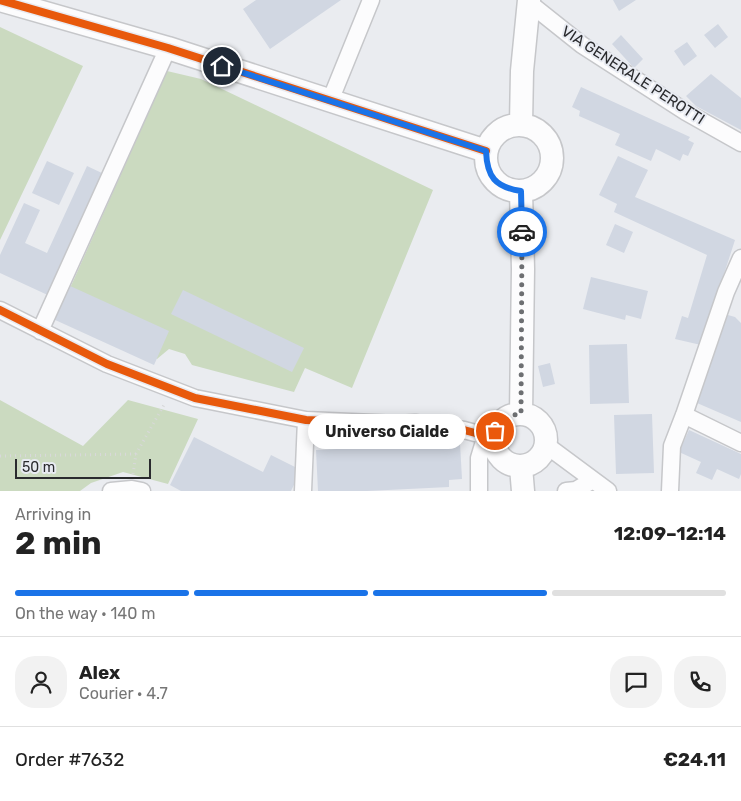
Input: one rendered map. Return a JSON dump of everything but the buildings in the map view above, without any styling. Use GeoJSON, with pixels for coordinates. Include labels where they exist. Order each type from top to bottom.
{"type":"FeatureCollection","features":[{"type":"Feature","properties":{"kind":"street"},"geometry":{"type":"LineString","coordinates":[[0,0],[168,48],[486,151]]}},
{"type":"Feature","properties":{"kind":"street"},"geometry":{"type":"LineString","coordinates":[[330,101],[372,0]]}},
{"type":"Feature","properties":{"kind":"street"},"geometry":{"type":"LineString","coordinates":[[520,124],[522,71],[529,1]]}},
{"type":"Feature","properties":{"kind":"street","name":"VIA GENERALE PEROTTI"},"geometry":{"type":"LineString","coordinates":[[529,1],[582,45],[686,112],[741,144]]}},
{"type":"Feature","properties":{"kind":"street"},"geometry":{"type":"LineString","coordinates":[[40,330],[168,48]]}},
{"type":"Feature","properties":{"kind":"street"},"geometry":{"type":"LineString","coordinates":[[520,124],[532,126],[541,132],[548,141],[552,152],[549,174],[542,183],[532,189],[521,191],[506,189],[493,180],[486,166],[486,151],[490,140],[498,131],[520,124]]}},
{"type":"Feature","properties":{"kind":"street"},"geometry":{"type":"LineString","coordinates":[[521,191],[523,269],[521,414]]}},
{"type":"Feature","properties":{"kind":"street"},"geometry":{"type":"LineString","coordinates":[[670,491],[672,446],[733,295],[741,258]]}},
{"type":"Feature","properties":{"kind":"street"},"geometry":{"type":"LineString","coordinates":[[0,310],[106,364],[195,398],[306,420],[415,423],[490,436]]}},
{"type":"Feature","properties":{"kind":"street"},"geometry":{"type":"LineString","coordinates":[[479,491],[479,458],[490,436],[502,420],[508,416],[527,414],[538,421],[546,432],[546,445],[540,458],[521,467],[507,463],[501,458],[490,436]]}},
{"type":"Feature","properties":{"kind":"street"},"geometry":{"type":"LineString","coordinates":[[684,415],[741,443]]}},
{"type":"Feature","properties":{"kind":"street"},"geometry":{"type":"LineString","coordinates":[[303,491],[306,420]]}},
{"type":"Feature","properties":{"kind":"street"},"geometry":{"type":"LineString","coordinates":[[546,445],[608,491]]}},
{"type":"Feature","properties":{"kind":"street"},"geometry":{"type":"LineString","coordinates":[[521,467],[523,491]]}},
{"type":"Feature","properties":{"kind":"street"},"geometry":{"type":"LineString","coordinates":[[566,491],[576,490],[593,480]]}},
{"type":"Feature","properties":{"kind":"street"},"geometry":{"type":"LineString","coordinates":[[111,491],[137,490]]}},
{"type":"Feature","properties":{"kind":"path"},"geometry":{"type":"LineString","coordinates":[[137,490],[136,454],[172,390]]}},
{"type":"Feature","properties":{"kind":"path"},"geometry":{"type":"LineString","coordinates":[[0,456],[136,454]]}},
{"type":"Feature","properties":{"kind":"green space"},"geometry":{"type":"Polygon","coordinates":[[[0,27],[83,66],[0,240],[0,27]]]}},
{"type":"Feature","properties":{"kind":"green space"},"geometry":{"type":"Polygon","coordinates":[[[167,71],[201,79],[433,190],[352,388],[305,368],[294,392],[192,365],[185,354],[169,349],[157,359],[58,315],[167,71]]]}},
{"type":"Feature","properties":{"kind":"green space"},"geometry":{"type":"Polygon","coordinates":[[[0,400],[83,446],[128,400],[198,419],[168,484],[123,472],[91,483],[80,491],[0,491],[0,400]]]}},
{"type":"Feature","properties":{"kind":"cycle path"},"geometry":{"type":"LineString","coordinates":[[0,0],[168,48],[486,151]]}},
{"type":"Feature","properties":{"kind":"cycle path"},"geometry":{"type":"LineString","coordinates":[[0,310],[107,364],[195,398],[306,420],[415,423],[464,430],[494,438]]}},
{"type":"Feature","properties":{"kind":"way so far"},"geometry":{"type":"LineString","coordinates":[[495,431],[502,420],[508,416],[521,414],[522,232]]}},
{"type":"Feature","properties":{"kind":"place","name":"Universo Cialde"},"geometry":{"type":"Point","coordinates":[495,431]}},
{"type":"Feature","properties":{"kind":"route"},"geometry":{"type":"LineString","coordinates":[[222,66],[486,151],[486,166],[493,180],[506,189],[521,191],[522,232]]}}]}
